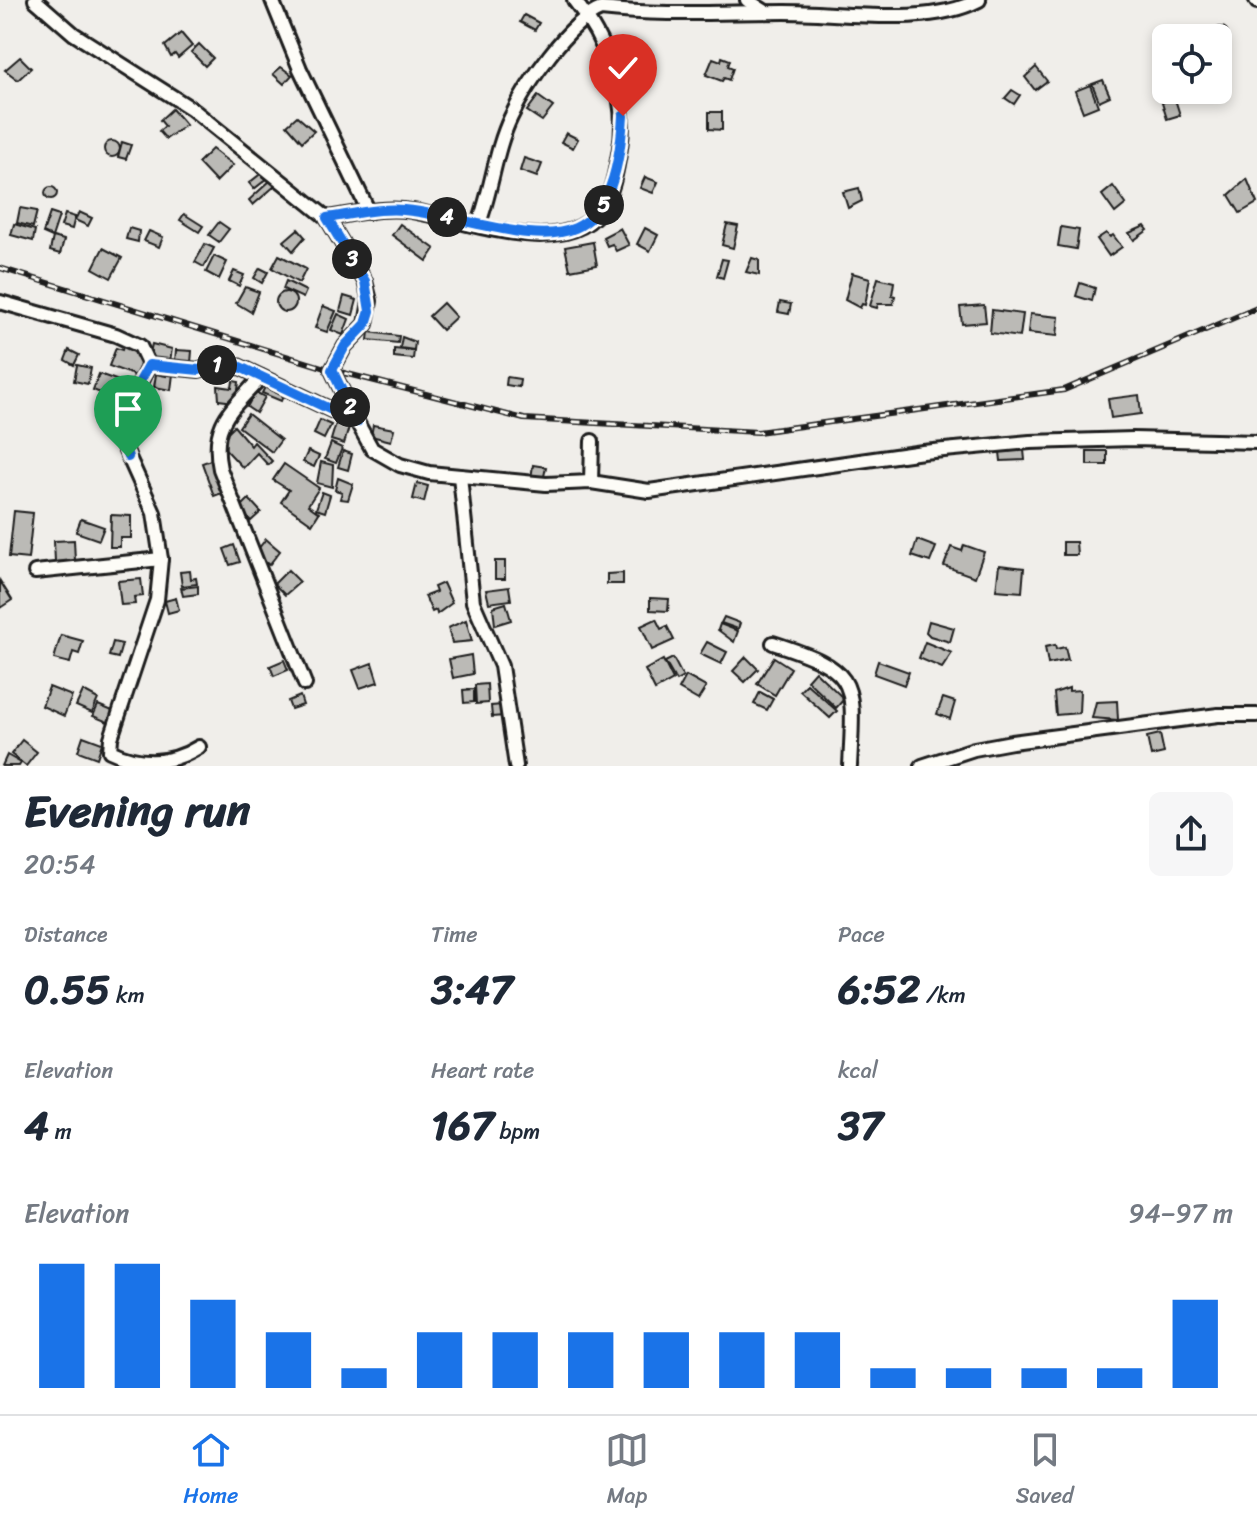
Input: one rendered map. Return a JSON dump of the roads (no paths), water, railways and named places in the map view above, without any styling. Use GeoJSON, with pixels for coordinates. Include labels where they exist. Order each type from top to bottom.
{"type":"FeatureCollection","features":[{"type":"Feature","properties":{"kind":"street"},"geometry":{"type":"LineString","coordinates":[[35,0],[74,34],[192,109],[327,218],[365,281],[370,301],[366,324],[345,346],[332,370],[372,449],[400,465],[429,473],[546,484],[591,482],[649,491],[923,452],[1030,442],[1133,439],[1257,442]]}},
{"type":"Feature","properties":{"kind":"street"},"geometry":{"type":"LineString","coordinates":[[272,0],[300,69],[369,212]]}},
{"type":"Feature","properties":{"kind":"street"},"geometry":{"type":"LineString","coordinates":[[327,218],[409,210],[546,236],[573,231],[605,204],[615,176],[623,116],[619,89],[586,15],[574,0]]}},
{"type":"Feature","properties":{"kind":"street"},"geometry":{"type":"LineString","coordinates":[[747,0],[766,12]]}},
{"type":"Feature","properties":{"kind":"street"},"geometry":{"type":"LineString","coordinates":[[479,223],[491,192],[511,117],[537,75],[586,15],[600,4],[712,15],[766,12],[902,15],[966,7],[979,0]]}},
{"type":"Feature","properties":{"kind":"street"},"geometry":{"type":"LineString","coordinates":[[0,302],[116,335],[140,346],[149,365]]}},
{"type":"Feature","properties":{"kind":"street"},"geometry":{"type":"LineString","coordinates":[[149,365],[199,370],[218,364],[238,366],[357,422]]}},
{"type":"Feature","properties":{"kind":"street"},"geometry":{"type":"LineString","coordinates":[[149,365],[122,418],[122,442],[154,513],[161,559],[157,600],[111,738],[110,751],[156,765],[177,760],[199,747]]}},
{"type":"Feature","properties":{"kind":"street"},"geometry":{"type":"LineString","coordinates":[[261,377],[216,433],[215,446],[220,469],[305,684]]}},
{"type":"Feature","properties":{"kind":"street"},"geometry":{"type":"LineString","coordinates":[[591,482],[592,441]]}},
{"type":"Feature","properties":{"kind":"street"},"geometry":{"type":"LineString","coordinates":[[460,476],[473,602],[482,630],[501,666],[516,766]]}},
{"type":"Feature","properties":{"kind":"street"},"geometry":{"type":"LineString","coordinates":[[35,572],[161,559]]}},
{"type":"Feature","properties":{"kind":"street"},"geometry":{"type":"LineString","coordinates":[[773,643],[835,666],[845,679],[854,716],[850,766]]}},
{"type":"Feature","properties":{"kind":"street"},"geometry":{"type":"LineString","coordinates":[[922,766],[974,749],[1012,742],[1218,715],[1257,715]]}},
{"type":"Feature","properties":{"kind":"railway"},"geometry":{"type":"LineString","coordinates":[[0,268],[332,370],[524,419],[758,432],[1064,390],[1257,308]]}}]}
